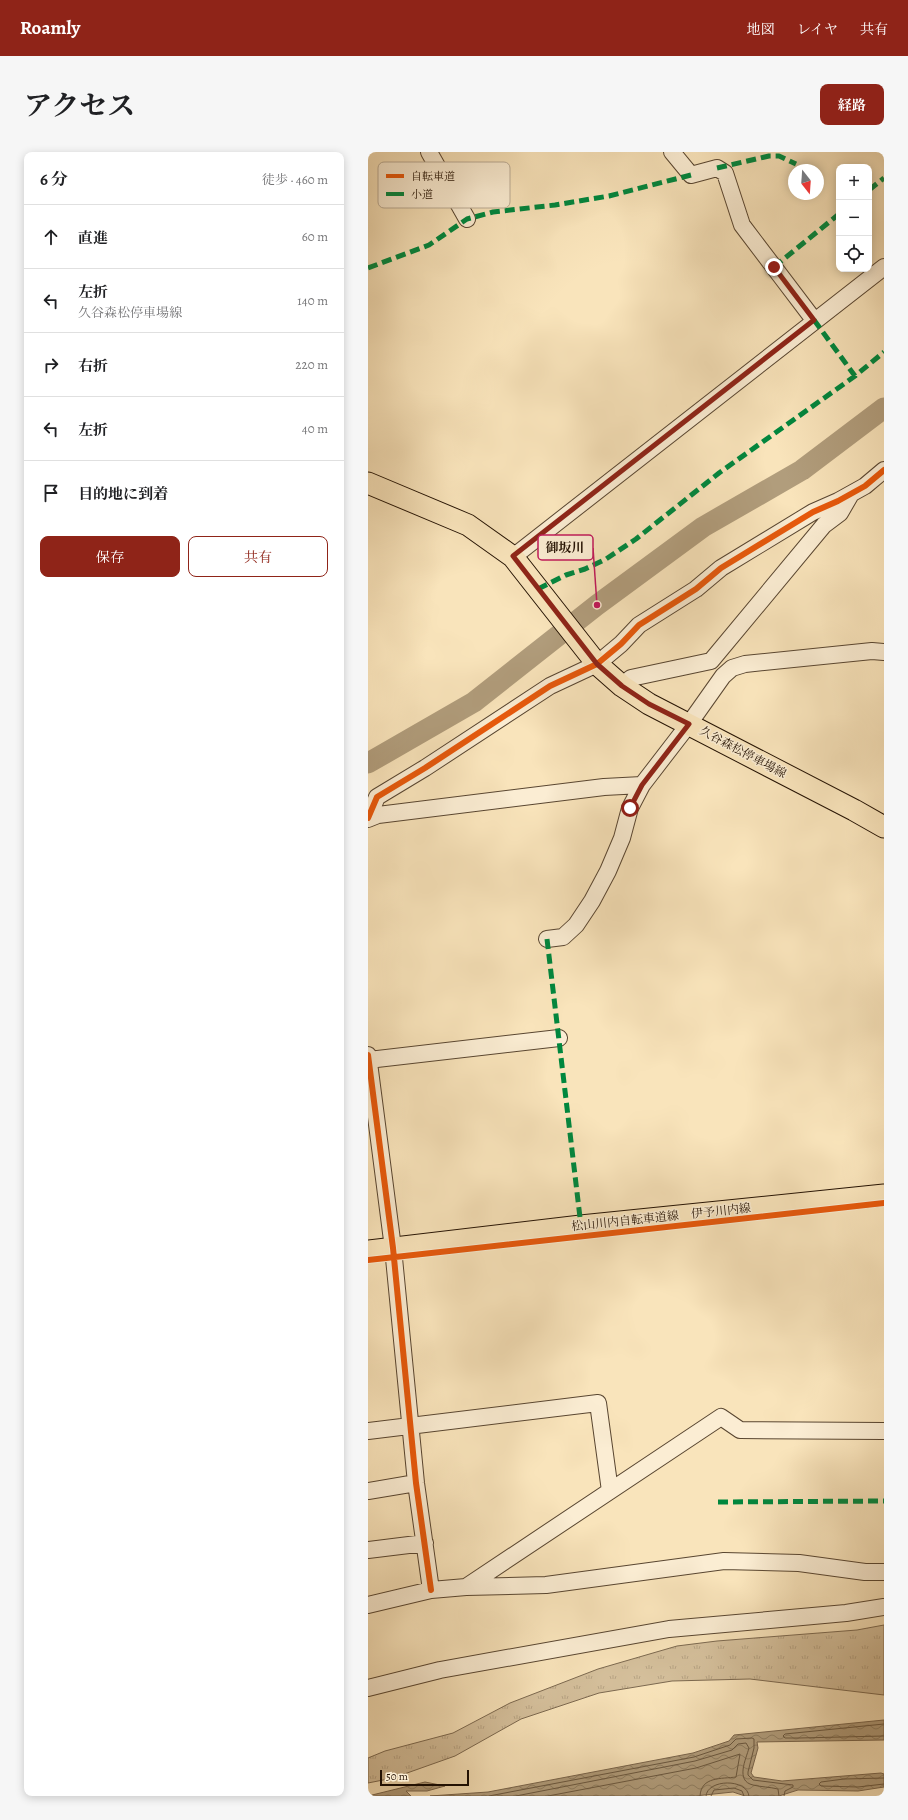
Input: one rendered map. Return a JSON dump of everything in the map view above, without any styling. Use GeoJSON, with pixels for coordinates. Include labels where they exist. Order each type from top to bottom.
{"type":"FeatureCollection","features":[{"type":"Feature","properties":{"kind":"main road","name":"久谷森松停車場線"},"geometry":{"type":"LineString","coordinates":[[368,483],[468,525],[513,556],[594,661],[622,686],[649,704],[854,810],[884,828]]}},
{"type":"Feature","properties":{"kind":"main road","name":"伊予川内線"},"geometry":{"type":"LineString","coordinates":[[368,1251],[581,1226],[884,1195]]}},
{"type":"Feature","properties":{"kind":"street"},"geometry":{"type":"LineString","coordinates":[[429,152],[435,162]]}},
{"type":"Feature","properties":{"kind":"street"},"geometry":{"type":"LineString","coordinates":[[672,152],[691,175],[717,168],[725,173],[742,225],[814,320]]}},
{"type":"Feature","properties":{"kind":"street"},"geometry":{"type":"LineString","coordinates":[[461,208],[467,219]]}},
{"type":"Feature","properties":{"kind":"street"},"geometry":{"type":"LineString","coordinates":[[513,556],[814,320],[884,267]]}},
{"type":"Feature","properties":{"kind":"street"},"geometry":{"type":"LineString","coordinates":[[368,818],[377,797],[426,768],[550,686],[621,644],[639,626],[696,589],[721,568],[813,512],[865,486],[884,470]]}},
{"type":"Feature","properties":{"kind":"street"},"geometry":{"type":"LineString","coordinates":[[622,686],[631,678],[711,662],[824,525],[840,513],[852,493]]}},
{"type":"Feature","properties":{"kind":"street"},"geometry":{"type":"LineString","coordinates":[[547,939],[563,937],[576,926],[592,902],[608,871],[622,838],[630,808],[642,785],[689,724],[723,676],[732,668],[745,664],[872,651],[884,652]]}},
{"type":"Feature","properties":{"kind":"street"},"geometry":{"type":"LineString","coordinates":[[368,818],[378,815],[580,790],[642,785]]}},
{"type":"Feature","properties":{"kind":"street"},"geometry":{"type":"LineString","coordinates":[[431,1590],[416,1484],[393,1248],[368,1059],[559,1038]]}},
{"type":"Feature","properties":{"kind":"street"},"geometry":{"type":"LineString","coordinates":[[368,1431],[598,1403],[610,1491]]}},
{"type":"Feature","properties":{"kind":"street"},"geometry":{"type":"LineString","coordinates":[[466,1587],[722,1417],[740,1430],[884,1431]]}},
{"type":"Feature","properties":{"kind":"street"},"geometry":{"type":"LineString","coordinates":[[368,1491],[416,1484]]}},
{"type":"Feature","properties":{"kind":"street"},"geometry":{"type":"LineString","coordinates":[[368,1550],[424,1543]]}},
{"type":"Feature","properties":{"kind":"street"},"geometry":{"type":"LineString","coordinates":[[368,1605],[431,1590],[466,1587],[546,1585],[724,1561],[799,1562],[865,1572],[884,1572]]}},
{"type":"Feature","properties":{"kind":"street"},"geometry":{"type":"LineString","coordinates":[[368,1688],[440,1670],[669,1629],[846,1613],[884,1607]]}},
{"type":"Feature","properties":{"kind":"green space"},"geometry":{"type":"Polygon","coordinates":[[[884,1625],[884,1695],[750,1679],[672,1681],[599,1693],[521,1719],[455,1756],[393,1778],[368,1783],[368,1758],[385,1751],[453,1733],[510,1703],[598,1669],[677,1646],[717,1641],[857,1630],[884,1625]]]}},
{"type":"Feature","properties":{"kind":"water"},"geometry":{"type":"Polygon","coordinates":[[[884,1720],[884,1740],[757,1742],[758,1748],[751,1773],[754,1777],[782,1781],[881,1773],[884,1774],[884,1787],[858,1791],[798,1790],[779,1796],[745,1796],[733,1792],[695,1796],[430,1796],[488,1792],[693,1753],[729,1741],[734,1735],[884,1720]]]}},
{"type":"Feature","properties":{"kind":"water"},"geometry":{"type":"Polygon","coordinates":[[[425,1782],[445,1786],[427,1791],[406,1791],[411,1796],[368,1796],[425,1782]]]}},
{"type":"Feature","properties":{"kind":"waterway"},"geometry":{"type":"LineString","coordinates":[[368,763],[474,702],[597,605],[703,527],[802,470],[884,408]]}},
{"type":"Feature","properties":{"kind":"marked path"},"geometry":{"type":"LineString","coordinates":[[717,168],[769,156],[779,156],[796,164]]}},
{"type":"Feature","properties":{"kind":"marked path"},"geometry":{"type":"LineString","coordinates":[[368,268],[429,245],[467,219],[493,212],[555,205],[609,196],[691,175]]}},
{"type":"Feature","properties":{"kind":"marked path"},"geometry":{"type":"LineString","coordinates":[[872,188],[884,178]]}},
{"type":"Feature","properties":{"kind":"marked path"},"geometry":{"type":"LineString","coordinates":[[774,267],[836,216]]}},
{"type":"Feature","properties":{"kind":"marked path"},"geometry":{"type":"LineString","coordinates":[[814,320],[855,376]]}},
{"type":"Feature","properties":{"kind":"marked path"},"geometry":{"type":"LineString","coordinates":[[538,589],[566,575],[585,569],[606,559],[636,539],[719,473],[855,376],[884,352]]}},
{"type":"Feature","properties":{"kind":"marked path"},"geometry":{"type":"LineString","coordinates":[[547,939],[581,1226]]}},
{"type":"Feature","properties":{"kind":"marked path"},"geometry":{"type":"LineString","coordinates":[[718,1502],[884,1501]]}},
{"type":"Feature","properties":{"kind":"cycle path"},"geometry":{"type":"LineString","coordinates":[[368,818],[377,797],[425,768],[550,686],[597,664],[621,644],[639,625],[696,589],[721,568],[813,512],[838,501],[865,486],[884,470]]}},
{"type":"Feature","properties":{"kind":"cycle path"},"geometry":{"type":"LineString","coordinates":[[368,1055],[393,1248],[416,1483],[431,1590]]}},
{"type":"Feature","properties":{"kind":"cycle path","name":"松山川内自転車道線"},"geometry":{"type":"LineString","coordinates":[[368,1260],[884,1203]]}},
{"type":"Feature","properties":{"kind":"place","name":"御坂川"},"geometry":{"type":"Point","coordinates":[597,605]}},
{"type":"Feature","properties":{"kind":"route"},"geometry":{"type":"LineString","coordinates":[[630,808],[642,785],[689,724],[649,704],[609,676],[597,664],[513,556],[814,320],[774,267]]}}]}
